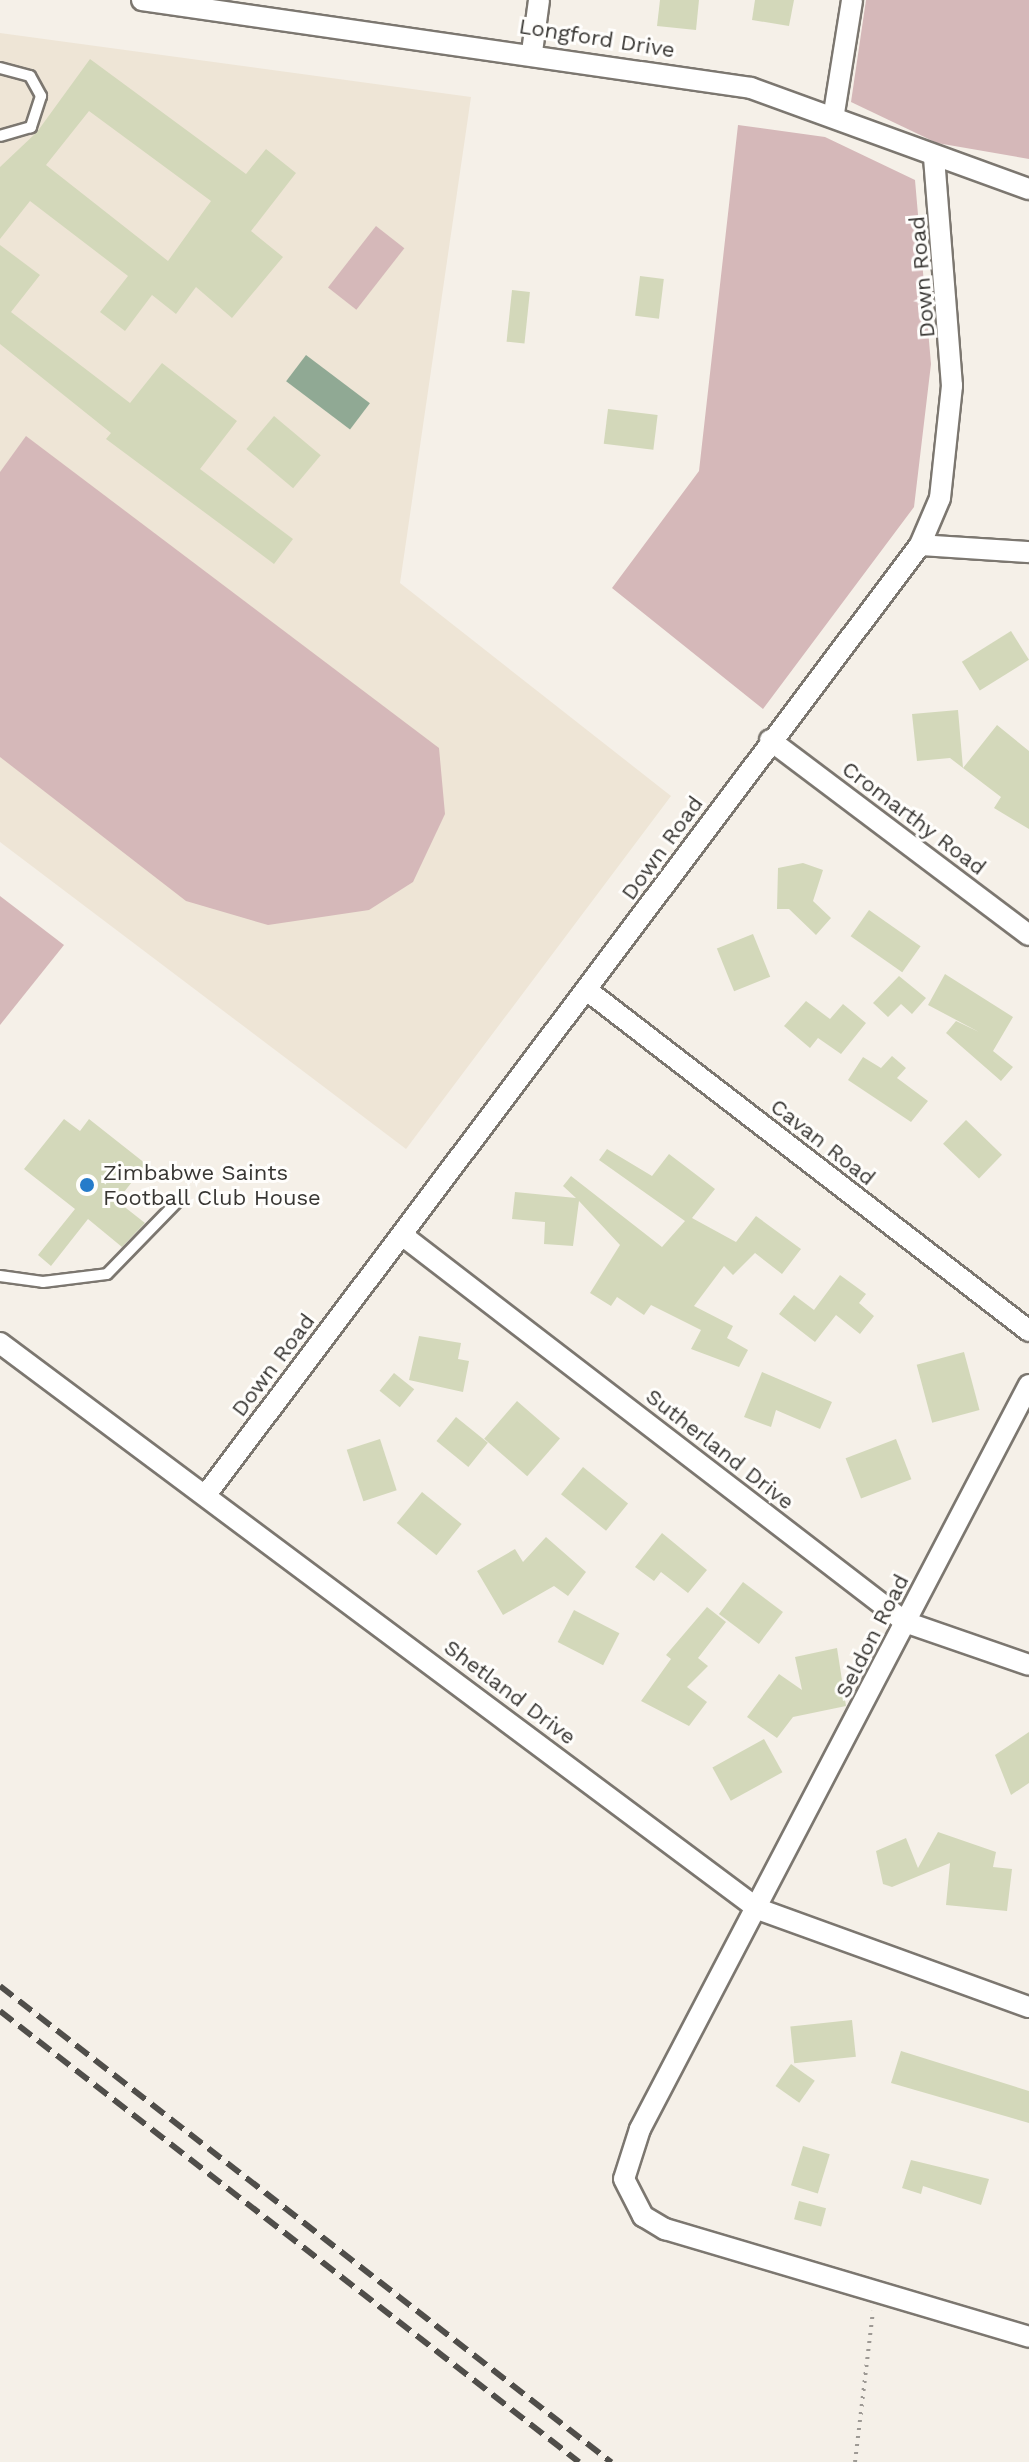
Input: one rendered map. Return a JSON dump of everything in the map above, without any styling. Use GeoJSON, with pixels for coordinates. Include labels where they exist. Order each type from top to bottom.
{"type":"FeatureCollection","features":[{"type":"Feature","properties":{"kind":"street","name":"Longford Drive"},"geometry":{"type":"LineString","coordinates":[[142,0],[228,5],[723,82],[834,113],[934,159],[1029,189]]}},
{"type":"Feature","properties":{"kind":"street"},"geometry":{"type":"LineString","coordinates":[[532,52],[539,0]]}},
{"type":"Feature","properties":{"kind":"street"},"geometry":{"type":"LineString","coordinates":[[834,113],[852,0]]}},
{"type":"Feature","properties":{"kind":"street","name":"Down Road"},"geometry":{"type":"LineString","coordinates":[[208,1492],[588,991],[770,740],[920,545],[940,498],[952,386],[934,159]]}},
{"type":"Feature","properties":{"kind":"street"},"geometry":{"type":"LineString","coordinates":[[920,545],[1029,552]]}},
{"type":"Feature","properties":{"kind":"street","name":"Cromarthy Road"},"geometry":{"type":"LineString","coordinates":[[770,740],[1029,935]]}},
{"type":"Feature","properties":{"kind":"street","name":"Cavan Road"},"geometry":{"type":"LineString","coordinates":[[588,991],[1029,1331]]}},
{"type":"Feature","properties":{"kind":"street","name":"Sutherland Drive"},"geometry":{"type":"LineString","coordinates":[[402,1235],[905,1622],[1029,1665]]}},
{"type":"Feature","properties":{"kind":"street","name":"Shetland Drive"},"geometry":{"type":"LineString","coordinates":[[0,1343],[208,1492],[758,1909],[1029,2007]]}},
{"type":"Feature","properties":{"kind":"street","name":"Seldon Road"},"geometry":{"type":"LineString","coordinates":[[1029,1385],[758,1909],[640,2129],[624,2179],[629,2198],[665,2229],[1029,2337]]}},
{"type":"Feature","properties":{"kind":"lane"},"geometry":{"type":"LineString","coordinates":[[0,68],[30,76],[41,96],[31,127],[0,136]]}},
{"type":"Feature","properties":{"kind":"lane"},"geometry":{"type":"LineString","coordinates":[[0,1276],[43,1282],[107,1274],[176,1203]]}},
{"type":"Feature","properties":{"kind":"path"},"geometry":{"type":"LineString","coordinates":[[855,2462],[875,2293]]}},
{"type":"Feature","properties":{"kind":"shaded area"},"geometry":{"type":"Polygon","coordinates":[[[866,0],[1029,0],[1029,159],[937,143],[851,102],[866,0]]]}},
{"type":"Feature","properties":{"kind":"shaded area"},"geometry":{"type":"Polygon","coordinates":[[[0,33],[471,97],[400,583],[671,796],[406,1149],[0,842],[0,33]]]}},
{"type":"Feature","properties":{"kind":"shaded area"},"geometry":{"type":"Polygon","coordinates":[[[738,125],[825,137],[915,180],[931,364],[914,507],[763,709],[612,588],[699,471],[738,125]]]}},
{"type":"Feature","properties":{"kind":"shaded area"},"geometry":{"type":"Polygon","coordinates":[[[376,226],[404,248],[356,310],[328,287],[376,226]]]}},
{"type":"Feature","properties":{"kind":"shaded area"},"geometry":{"type":"Polygon","coordinates":[[[306,355],[370,403],[350,430],[286,381],[306,355]]]}},
{"type":"Feature","properties":{"kind":"shaded area"},"geometry":{"type":"Polygon","coordinates":[[[26,436],[439,748],[445,814],[413,882],[369,910],[268,925],[186,901],[0,757],[0,472],[26,436]]]}},
{"type":"Feature","properties":{"kind":"shaded area"},"geometry":{"type":"Polygon","coordinates":[[[0,896],[64,945],[0,1025],[0,896]]]}},
{"type":"Feature","properties":{"kind":"building"},"geometry":{"type":"Polygon","coordinates":[[[660,0],[699,0],[696,30],[657,26],[660,0]]]}},
{"type":"Feature","properties":{"kind":"building"},"geometry":{"type":"Polygon","coordinates":[[[755,0],[794,0],[789,26],[752,20],[755,0]]]}},
{"type":"Feature","properties":{"kind":"building"},"geometry":{"type":"Polygon","coordinates":[[[90,59],[246,174],[266,149],[296,173],[251,231],[283,257],[232,318],[196,287],[176,314],[152,295],[125,331],[100,312],[128,276],[30,201],[0,239],[0,167],[37,132],[90,59]],[[89,111],[46,165],[168,261],[211,201],[89,111]]]}},
{"type":"Feature","properties":{"kind":"building"},"geometry":{"type":"Polygon","coordinates":[[[0,245],[40,275],[11,312],[130,403],[162,363],[237,421],[200,469],[293,539],[274,564],[106,439],[111,433],[0,344],[0,245]]]}},
{"type":"Feature","properties":{"kind":"building"},"geometry":{"type":"Polygon","coordinates":[[[640,276],[664,279],[659,319],[635,316],[640,276]]]}},
{"type":"Feature","properties":{"kind":"building"},"geometry":{"type":"Polygon","coordinates":[[[512,290],[530,292],[524,344],[507,342],[512,290]]]}},
{"type":"Feature","properties":{"kind":"building"},"geometry":{"type":"Polygon","coordinates":[[[608,409],[658,415],[653,450],[604,444],[608,409]]]}},
{"type":"Feature","properties":{"kind":"building"},"geometry":{"type":"Polygon","coordinates":[[[274,416],[321,455],[293,488],[246,449],[274,416]]]}},
{"type":"Feature","properties":{"kind":"building"},"geometry":{"type":"Polygon","coordinates":[[[1011,631],[1029,660],[980,691],[962,662],[1011,631]]]}},
{"type":"Feature","properties":{"kind":"building"},"geometry":{"type":"Polygon","coordinates":[[[958,710],[963,768],[950,758],[917,761],[912,714],[958,710]]]}},
{"type":"Feature","properties":{"kind":"building"},"geometry":{"type":"Polygon","coordinates":[[[997,725],[1029,751],[1029,829],[994,808],[1001,797],[963,768],[997,725]]]}},
{"type":"Feature","properties":{"kind":"building"},"geometry":{"type":"Polygon","coordinates":[[[803,863],[823,870],[813,901],[831,918],[816,935],[789,909],[777,909],[778,868],[803,863]]]}},
{"type":"Feature","properties":{"kind":"building"},"geometry":{"type":"Polygon","coordinates":[[[869,910],[921,946],[902,972],[851,936],[869,910]]]}},
{"type":"Feature","properties":{"kind":"building"},"geometry":{"type":"Polygon","coordinates":[[[753,934],[770,977],[734,991],[717,949],[753,934]]]}},
{"type":"Feature","properties":{"kind":"building"},"geometry":{"type":"Polygon","coordinates":[[[945,974],[1013,1017],[993,1051],[1013,1067],[1001,1081],[946,1033],[956,1021],[979,1032],[928,1005],[945,974]]]}},
{"type":"Feature","properties":{"kind":"building"},"geometry":{"type":"Polygon","coordinates":[[[899,976],[926,998],[912,1014],[901,1004],[888,1017],[873,1003],[899,976]]]}},
{"type":"Feature","properties":{"kind":"building"},"geometry":{"type":"Polygon","coordinates":[[[806,1001],[830,1019],[843,1004],[866,1023],[841,1054],[818,1038],[810,1048],[784,1026],[806,1001]]]}},
{"type":"Feature","properties":{"kind":"building"},"geometry":{"type":"Polygon","coordinates":[[[892,1056],[906,1068],[897,1078],[928,1101],[911,1122],[848,1080],[863,1057],[881,1068],[892,1056]]]}},
{"type":"Feature","properties":{"kind":"building","name":"Zimbabwe Saints Football Club House"},"geometry":{"type":"Polygon","coordinates":[[[64,1119],[80,1131],[89,1119],[146,1164],[117,1201],[145,1223],[122,1247],[88,1219],[51,1266],[38,1255],[75,1209],[24,1169],[64,1119]]]}},
{"type":"Feature","properties":{"kind":"building"},"geometry":{"type":"Polygon","coordinates":[[[966,1120],[1002,1155],[979,1178],[943,1144],[966,1120]]]}},
{"type":"Feature","properties":{"kind":"building"},"geometry":{"type":"Polygon","coordinates":[[[607,1149],[652,1176],[669,1154],[715,1189],[692,1218],[736,1242],[756,1216],[801,1249],[782,1274],[755,1253],[733,1275],[724,1266],[694,1306],[733,1326],[727,1338],[748,1350],[739,1367],[691,1349],[701,1330],[651,1305],[644,1315],[617,1297],[611,1306],[590,1293],[620,1245],[579,1201],[573,1246],[544,1244],[545,1222],[512,1219],[515,1192],[576,1198],[563,1186],[571,1176],[662,1247],[685,1221],[599,1160],[607,1149]]]}},
{"type":"Feature","properties":{"kind":"building"},"geometry":{"type":"Polygon","coordinates":[[[840,1275],[866,1294],[859,1303],[874,1316],[860,1334],[836,1315],[815,1342],[779,1314],[794,1295],[814,1310],[840,1275]]]}},
{"type":"Feature","properties":{"kind":"building"},"geometry":{"type":"Polygon","coordinates":[[[419,1336],[461,1343],[458,1359],[469,1361],[463,1392],[409,1380],[419,1336]]]}},
{"type":"Feature","properties":{"kind":"building"},"geometry":{"type":"Polygon","coordinates":[[[964,1352],[980,1410],[932,1423],[917,1365],[964,1352]]]}},
{"type":"Feature","properties":{"kind":"building"},"geometry":{"type":"Polygon","coordinates":[[[762,1372],[832,1402],[820,1429],[776,1410],[771,1427],[744,1417],[762,1372]]]}},
{"type":"Feature","properties":{"kind":"building"},"geometry":{"type":"Polygon","coordinates":[[[394,1373],[414,1389],[400,1407],[380,1391],[394,1373]]]}},
{"type":"Feature","properties":{"kind":"building"},"geometry":{"type":"Polygon","coordinates":[[[517,1401],[560,1438],[527,1476],[484,1439],[517,1401]]]}},
{"type":"Feature","properties":{"kind":"building"},"geometry":{"type":"Polygon","coordinates":[[[456,1417],[488,1443],[468,1467],[436,1441],[456,1417]]]}},
{"type":"Feature","properties":{"kind":"building"},"geometry":{"type":"Polygon","coordinates":[[[380,1439],[397,1490],[363,1501],[347,1450],[380,1439]]]}},
{"type":"Feature","properties":{"kind":"building"},"geometry":{"type":"Polygon","coordinates":[[[896,1439],[911,1479],[861,1498],[846,1458],[896,1439]]]}},
{"type":"Feature","properties":{"kind":"building"},"geometry":{"type":"Polygon","coordinates":[[[583,1467],[628,1504],[606,1531],[561,1494],[583,1467]]]}},
{"type":"Feature","properties":{"kind":"building"},"geometry":{"type":"Polygon","coordinates":[[[422,1492],[462,1524],[436,1555],[397,1523],[422,1492]]]}},
{"type":"Feature","properties":{"kind":"building"},"geometry":{"type":"Polygon","coordinates":[[[662,1533],[707,1570],[688,1593],[661,1572],[654,1581],[635,1567],[662,1533]]]}},
{"type":"Feature","properties":{"kind":"building"},"geometry":{"type":"Polygon","coordinates":[[[546,1537],[586,1572],[568,1596],[554,1586],[503,1615],[477,1571],[515,1549],[523,1562],[546,1537]]]}},
{"type":"Feature","properties":{"kind":"building"},"geometry":{"type":"Polygon","coordinates":[[[743,1582],[783,1612],[759,1644],[719,1614],[743,1582]]]}},
{"type":"Feature","properties":{"kind":"building"},"geometry":{"type":"Polygon","coordinates":[[[707,1607],[726,1622],[698,1658],[708,1666],[687,1687],[707,1702],[689,1726],[641,1701],[671,1659],[666,1655],[707,1607]]]}},
{"type":"Feature","properties":{"kind":"building"},"geometry":{"type":"Polygon","coordinates":[[[574,1610],[619,1633],[603,1665],[558,1642],[574,1610]]]}},
{"type":"Feature","properties":{"kind":"building"},"geometry":{"type":"Polygon","coordinates":[[[837,1648],[846,1706],[793,1717],[777,1738],[747,1717],[779,1674],[802,1690],[795,1657],[837,1648]]]}},
{"type":"Feature","properties":{"kind":"building"},"geometry":{"type":"Polygon","coordinates":[[[1029,1732],[1029,1783],[1011,1795],[995,1755],[1029,1732]]]}},
{"type":"Feature","properties":{"kind":"building"},"geometry":{"type":"Polygon","coordinates":[[[764,1739],[782,1772],[731,1801],[712,1768],[764,1739]]]}},
{"type":"Feature","properties":{"kind":"building"},"geometry":{"type":"Polygon","coordinates":[[[938,1832],[996,1852],[993,1867],[1012,1869],[1007,1911],[946,1905],[950,1863],[892,1887],[883,1884],[876,1851],[906,1838],[918,1868],[938,1832]]]}},
{"type":"Feature","properties":{"kind":"building"},"geometry":{"type":"Polygon","coordinates":[[[852,2020],[856,2057],[794,2063],[790,2026],[852,2020]]]}},
{"type":"Feature","properties":{"kind":"building"},"geometry":{"type":"Polygon","coordinates":[[[901,2051],[1029,2091],[1029,2123],[891,2083],[901,2051]]]}},
{"type":"Feature","properties":{"kind":"building"},"geometry":{"type":"Polygon","coordinates":[[[791,2064],[815,2081],[799,2103],[776,2086],[791,2064]]]}},
{"type":"Feature","properties":{"kind":"building"},"geometry":{"type":"Polygon","coordinates":[[[803,2146],[830,2154],[818,2193],[791,2185],[803,2146]]]}},
{"type":"Feature","properties":{"kind":"building"},"geometry":{"type":"Polygon","coordinates":[[[911,2160],[989,2179],[981,2205],[923,2186],[921,2194],[902,2188],[911,2160]]]}},
{"type":"Feature","properties":{"kind":"building"},"geometry":{"type":"Polygon","coordinates":[[[799,2201],[826,2208],[821,2227],[794,2219],[799,2201]]]}},
{"type":"Feature","properties":{"kind":"railway"},"geometry":{"type":"LineString","coordinates":[[0,1986],[611,2462]]}},
{"type":"Feature","properties":{"kind":"railway"},"geometry":{"type":"LineString","coordinates":[[0,2011],[579,2462]]}},
{"type":"Feature","properties":{"kind":"place","name":"Zimbabwe Saints Football Club House"},"geometry":{"type":"Point","coordinates":[87,1185]}}]}
